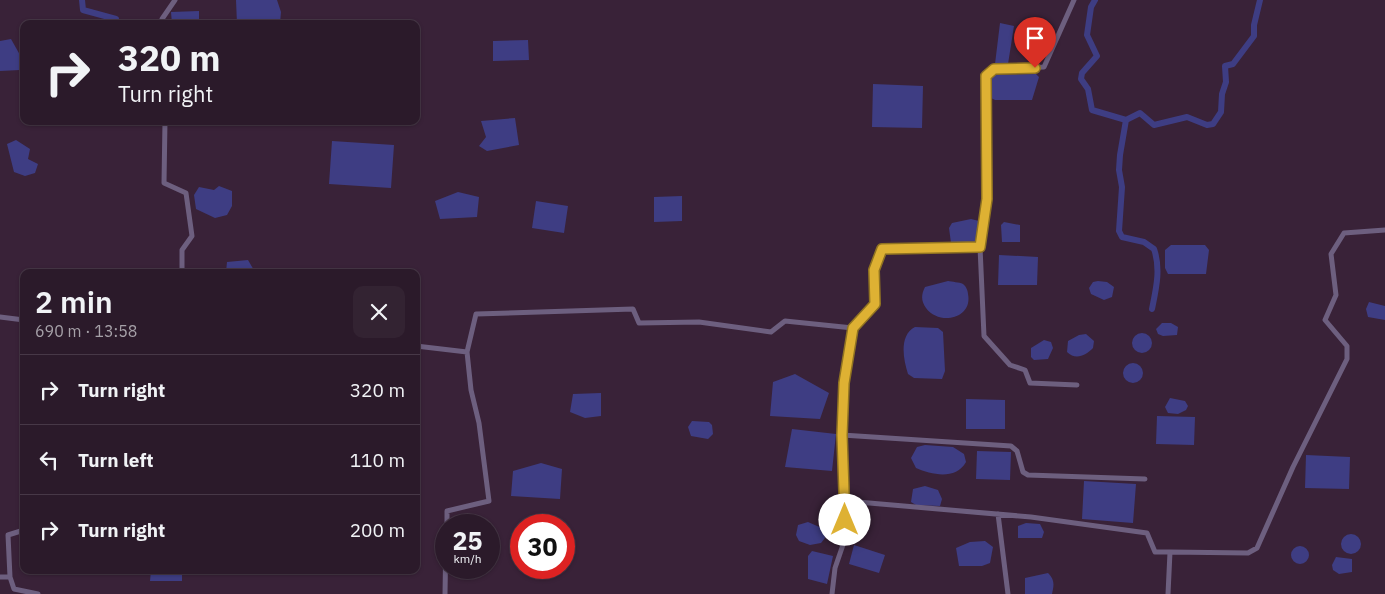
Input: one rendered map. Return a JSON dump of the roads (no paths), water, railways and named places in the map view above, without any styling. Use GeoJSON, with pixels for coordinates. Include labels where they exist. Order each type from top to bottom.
{"type":"FeatureCollection","features":[{"type":"Feature","properties":{"kind":"street"},"geometry":{"type":"LineString","coordinates":[[162,20],[175,0]]}},
{"type":"Feature","properties":{"kind":"street"},"geometry":{"type":"LineString","coordinates":[[1074,0],[1044,67],[994,69],[986,76],[987,199],[980,247],[984,336],[1010,365],[1025,370],[1030,383],[1077,385]]}},
{"type":"Feature","properties":{"kind":"street"},"geometry":{"type":"LineString","coordinates":[[165,125],[164,183],[186,193],[192,236],[182,250],[182,269]]}},
{"type":"Feature","properties":{"kind":"street"},"geometry":{"type":"LineString","coordinates":[[846,502],[998,514],[1147,533],[1155,552],[1248,553],[1257,548],[1293,467],[1347,360],[1347,346],[1325,320],[1336,295],[1332,251],[1344,233],[1385,230]]}},
{"type":"Feature","properties":{"kind":"street"},"geometry":{"type":"LineString","coordinates":[[832,594],[835,568],[845,539],[846,502],[842,435],[844,383],[853,328],[875,304],[874,270],[882,249],[980,247]]}},
{"type":"Feature","properties":{"kind":"street"},"geometry":{"type":"LineString","coordinates":[[447,514],[447,510],[489,501],[480,423],[471,390],[467,352],[476,314],[634,309],[638,323],[699,322],[772,332],[785,321],[853,328]]}},
{"type":"Feature","properties":{"kind":"street"},"geometry":{"type":"LineString","coordinates":[[0,317],[20,320]]}},
{"type":"Feature","properties":{"kind":"street"},"geometry":{"type":"LineString","coordinates":[[420,346],[467,352]]}},
{"type":"Feature","properties":{"kind":"street"},"geometry":{"type":"LineString","coordinates":[[842,435],[1011,446],[1017,451],[1022,470],[1028,475],[1145,479]]}},
{"type":"Feature","properties":{"kind":"street"},"geometry":{"type":"LineString","coordinates":[[998,514],[1008,594]]}},
{"type":"Feature","properties":{"kind":"street"},"geometry":{"type":"LineString","coordinates":[[20,531],[8,535],[10,577],[14,588],[38,594]]}},
{"type":"Feature","properties":{"kind":"street"},"geometry":{"type":"LineString","coordinates":[[1168,594],[1170,552]]}},
{"type":"Feature","properties":{"kind":"street"},"geometry":{"type":"LineString","coordinates":[[0,577],[10,577]]}},
{"type":"Feature","properties":{"kind":"street"},"geometry":{"type":"LineString","coordinates":[[445,579],[445,594]]}},
{"type":"Feature","properties":{"kind":"waterway"},"geometry":{"type":"LineString","coordinates":[[82,0],[83,10],[116,19]]}},
{"type":"Feature","properties":{"kind":"waterway"},"geometry":{"type":"LineString","coordinates":[[1095,0],[1091,7],[1087,35],[1097,56],[1082,73],[1081,79],[1088,89],[1092,110],[1126,120],[1119,170],[1122,187],[1119,231],[1122,237],[1144,242],[1154,249],[1157,272],[1152,309]]}},
{"type":"Feature","properties":{"kind":"waterway"},"geometry":{"type":"LineString","coordinates":[[1126,120],[1140,113],[1154,125],[1187,117],[1207,125],[1213,124],[1221,112],[1222,94],[1226,82],[1225,66],[1233,64],[1254,36],[1254,25],[1260,0]]}}]}
